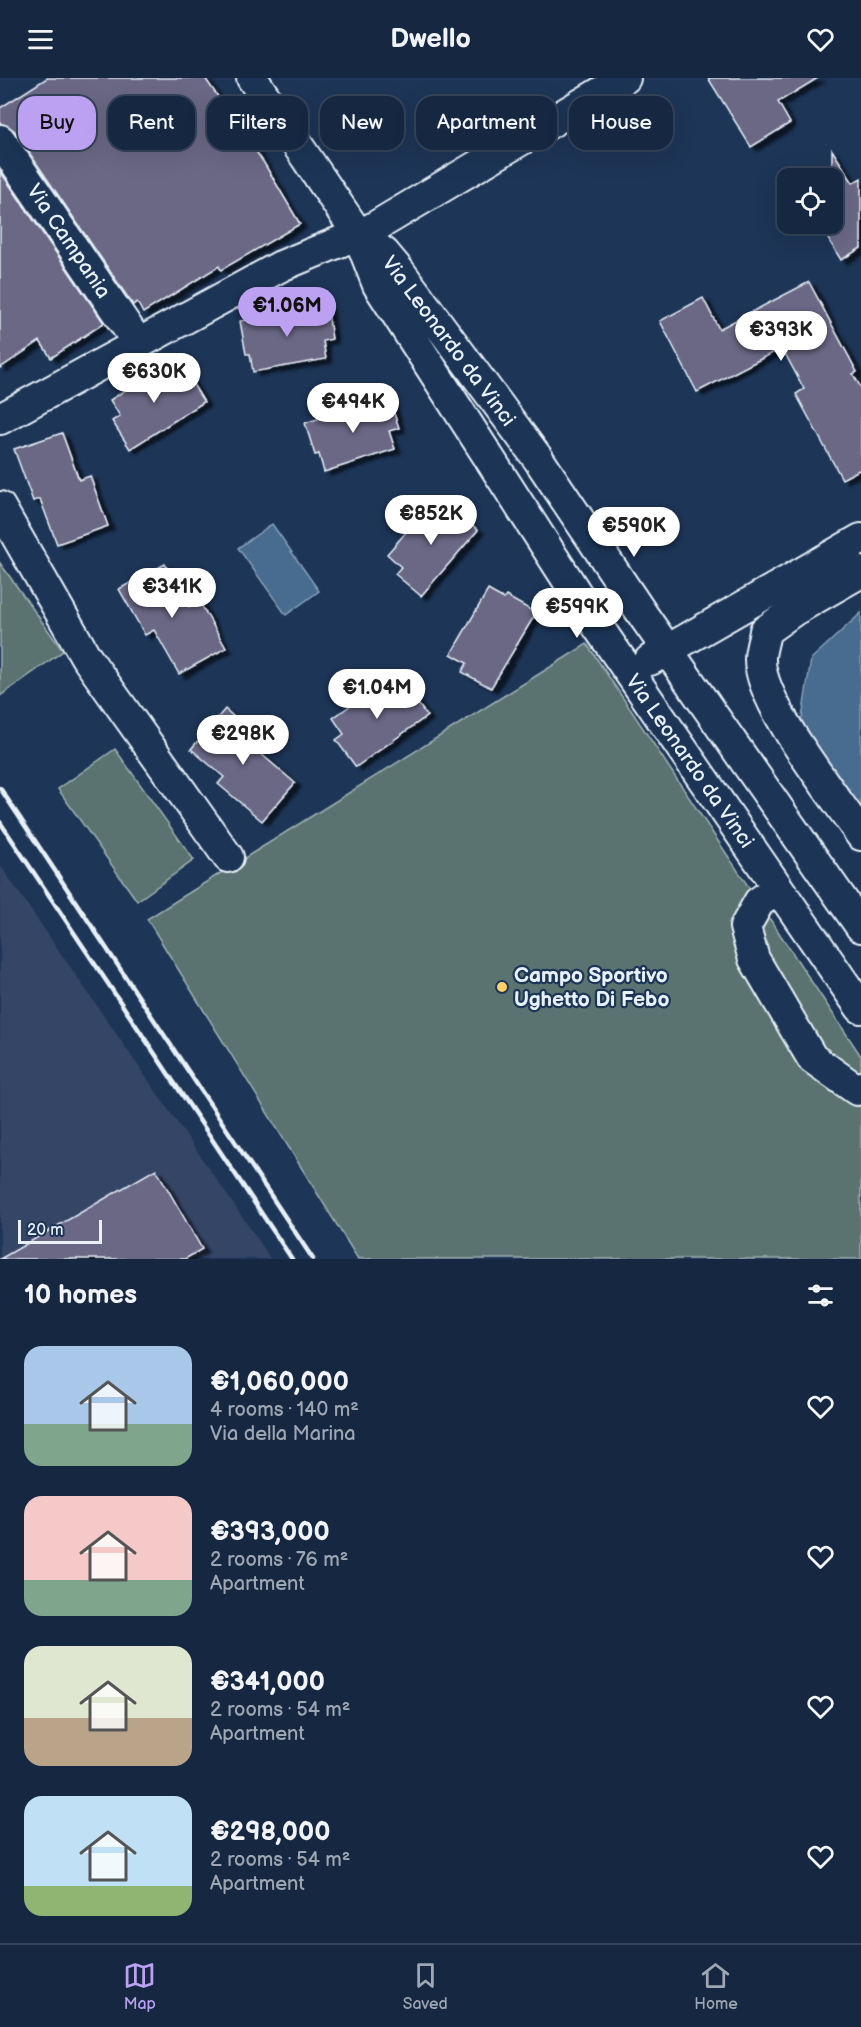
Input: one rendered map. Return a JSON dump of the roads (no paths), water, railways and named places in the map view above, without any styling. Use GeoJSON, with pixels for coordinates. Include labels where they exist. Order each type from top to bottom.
{"type":"FeatureCollection","features":[{"type":"Feature","properties":{"kind":"street","name":"Via Leonardo da Vinci"},"geometry":{"type":"LineString","coordinates":[[252,78],[358,234],[378,285],[629,672],[861,1008]]}},
{"type":"Feature","properties":{"kind":"street"},"geometry":{"type":"LineString","coordinates":[[0,419],[280,266],[373,228],[626,78]]}},
{"type":"Feature","properties":{"kind":"street","name":"Via Campania"},"geometry":{"type":"LineString","coordinates":[[0,140],[138,343]]}},
{"type":"Feature","properties":{"kind":"street","name":"Via Leonardo da Vinci"},"geometry":{"type":"LineString","coordinates":[[358,234],[384,253],[539,460],[667,650],[861,927]]}},
{"type":"Feature","properties":{"kind":"street"},"geometry":{"type":"LineString","coordinates":[[0,507],[86,657],[228,857]]}},
{"type":"Feature","properties":{"kind":"street"},"geometry":{"type":"LineString","coordinates":[[629,672],[861,539]]}},
{"type":"Feature","properties":{"kind":"street"},"geometry":{"type":"LineString","coordinates":[[861,572],[792,611],[765,631],[760,659],[765,687],[790,731],[861,835]]}},
{"type":"Feature","properties":{"kind":"street"},"geometry":{"type":"LineString","coordinates":[[828,879],[784,896],[759,902],[746,927],[754,959],[812,1058],[857,1090],[861,1087]]}},
{"type":"Feature","properties":{"kind":"railway"},"geometry":{"type":"LineString","coordinates":[[0,788],[313,1259]]}},
{"type":"Feature","properties":{"kind":"railway"},"geometry":{"type":"LineString","coordinates":[[0,822],[292,1259]]}},
{"type":"Feature","properties":{"kind":"place","name":"Campo Sportivo Ughetto Di Febo"},"geometry":{"type":"Point","coordinates":[502,987]}}]}
